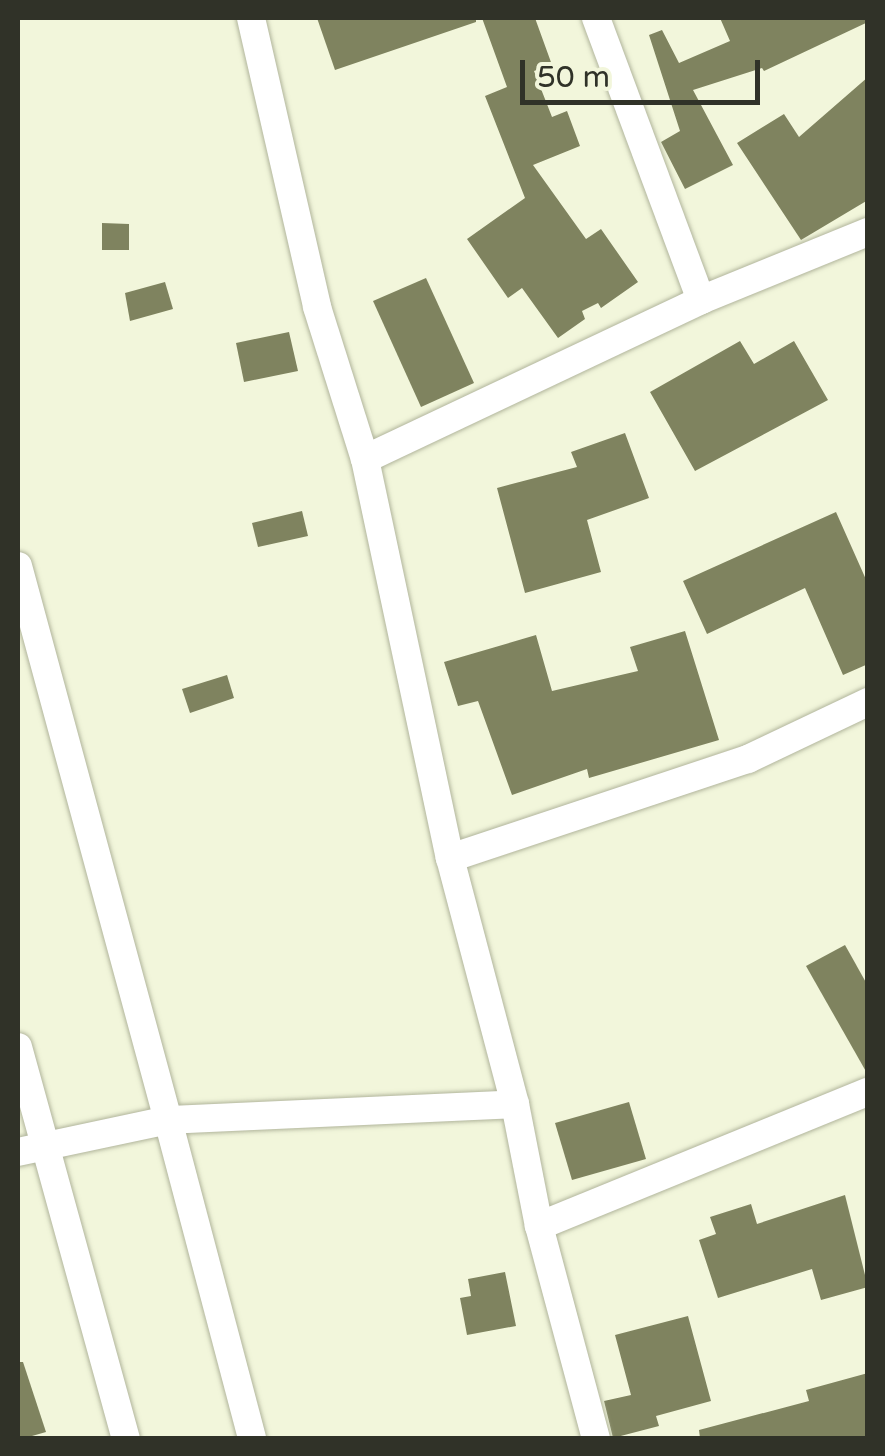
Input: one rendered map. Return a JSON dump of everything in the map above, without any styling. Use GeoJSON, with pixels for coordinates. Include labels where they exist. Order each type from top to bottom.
{"type":"FeatureCollection","features":[{"type":"Feature","properties":{"kind":"street"},"geometry":{"type":"LineString","coordinates":[[251,18],[317,307],[365,459],[450,858],[515,1104],[539,1226],[596,1438]]}},
{"type":"Feature","properties":{"kind":"street"},"geometry":{"type":"LineString","coordinates":[[596,18],[702,300]]}},
{"type":"Feature","properties":{"kind":"street"},"geometry":{"type":"LineString","coordinates":[[365,459],[702,300],[868,232]]}},
{"type":"Feature","properties":{"kind":"street"},"geometry":{"type":"LineString","coordinates":[[18,566],[252,1438]]}},
{"type":"Feature","properties":{"kind":"street"},"geometry":{"type":"LineString","coordinates":[[450,858],[748,759],[868,702]]}},
{"type":"Feature","properties":{"kind":"street"},"geometry":{"type":"LineString","coordinates":[[18,1047],[48,1143],[126,1438]]}},
{"type":"Feature","properties":{"kind":"street"},"geometry":{"type":"LineString","coordinates":[[539,1226],[868,1092]]}},
{"type":"Feature","properties":{"kind":"street"},"geometry":{"type":"LineString","coordinates":[[18,1152],[168,1120],[515,1104]]}},
{"type":"Feature","properties":{"kind":"building"},"geometry":{"type":"Polygon","coordinates":[[[317,18],[476,18],[476,22],[335,70],[317,18]]]}},
{"type":"Feature","properties":{"kind":"building"},"geometry":{"type":"Polygon","coordinates":[[[482,18],[535,18],[552,65],[534,71],[552,117],[567,111],[580,146],[533,165],[586,239],[601,229],[638,282],[601,308],[598,303],[582,311],[585,319],[558,338],[522,288],[508,298],[467,239],[525,198],[485,96],[507,87],[482,18]]]}},
{"type":"Feature","properties":{"kind":"building"},"geometry":{"type":"Polygon","coordinates":[[[720,18],[868,18],[868,22],[764,71],[762,68],[693,90],[733,165],[685,189],[661,142],[680,131],[649,35],[662,30],[679,63],[730,41],[720,18]]]}},
{"type":"Feature","properties":{"kind":"building"},"geometry":{"type":"Polygon","coordinates":[[[868,77],[868,200],[801,240],[737,143],[784,114],[799,137],[868,77]]]}},
{"type":"Feature","properties":{"kind":"building"},"geometry":{"type":"Polygon","coordinates":[[[102,223],[129,224],[129,250],[102,250],[102,223]]]}},
{"type":"Feature","properties":{"kind":"building"},"geometry":{"type":"Polygon","coordinates":[[[426,278],[474,383],[421,407],[373,301],[426,278]]]}},
{"type":"Feature","properties":{"kind":"building"},"geometry":{"type":"Polygon","coordinates":[[[165,282],[173,309],[130,321],[125,293],[165,282]]]}},
{"type":"Feature","properties":{"kind":"building"},"geometry":{"type":"Polygon","coordinates":[[[289,332],[298,371],[244,382],[236,343],[289,332]]]}},
{"type":"Feature","properties":{"kind":"building"},"geometry":{"type":"Polygon","coordinates":[[[740,341],[754,364],[794,341],[828,400],[695,471],[650,392],[740,341]]]}},
{"type":"Feature","properties":{"kind":"building"},"geometry":{"type":"Polygon","coordinates":[[[625,433],[649,498],[587,520],[601,572],[525,593],[497,488],[577,467],[571,452],[625,433]]]}},
{"type":"Feature","properties":{"kind":"building"},"geometry":{"type":"Polygon","coordinates":[[[302,511],[308,536],[258,547],[252,523],[302,511]]]}},
{"type":"Feature","properties":{"kind":"building"},"geometry":{"type":"Polygon","coordinates":[[[836,512],[868,584],[868,664],[843,675],[805,588],[707,634],[683,581],[836,512]]]}},
{"type":"Feature","properties":{"kind":"building"},"geometry":{"type":"Polygon","coordinates":[[[685,631],[719,740],[589,778],[587,769],[512,795],[478,701],[458,706],[444,662],[536,635],[552,691],[638,671],[630,647],[685,631]]]}},
{"type":"Feature","properties":{"kind":"building"},"geometry":{"type":"Polygon","coordinates":[[[227,675],[234,698],[190,713],[182,689],[227,675]]]}},
{"type":"Feature","properties":{"kind":"building"},"geometry":{"type":"Polygon","coordinates":[[[845,945],[868,986],[868,1075],[806,966],[845,945]]]}},
{"type":"Feature","properties":{"kind":"building"},"geometry":{"type":"Polygon","coordinates":[[[629,1102],[646,1159],[572,1180],[555,1123],[629,1102]]]}},
{"type":"Feature","properties":{"kind":"building"},"geometry":{"type":"Polygon","coordinates":[[[845,1195],[868,1287],[821,1300],[812,1269],[718,1298],[699,1240],[716,1234],[710,1217],[751,1204],[757,1224],[845,1195]]]}},
{"type":"Feature","properties":{"kind":"building"},"geometry":{"type":"Polygon","coordinates":[[[505,1272],[516,1326],[467,1335],[460,1298],[471,1296],[468,1279],[505,1272]]]}},
{"type":"Feature","properties":{"kind":"building"},"geometry":{"type":"Polygon","coordinates":[[[688,1316],[711,1401],[656,1416],[659,1426],[613,1438],[604,1401],[631,1395],[615,1335],[688,1316]]]}},
{"type":"Feature","properties":{"kind":"building"},"geometry":{"type":"Polygon","coordinates":[[[18,1362],[23,1362],[46,1432],[25,1438],[18,1438],[18,1362]]]}},
{"type":"Feature","properties":{"kind":"building"},"geometry":{"type":"Polygon","coordinates":[[[868,1373],[868,1438],[700,1438],[699,1430],[809,1401],[806,1390],[868,1373]]]}}]}
